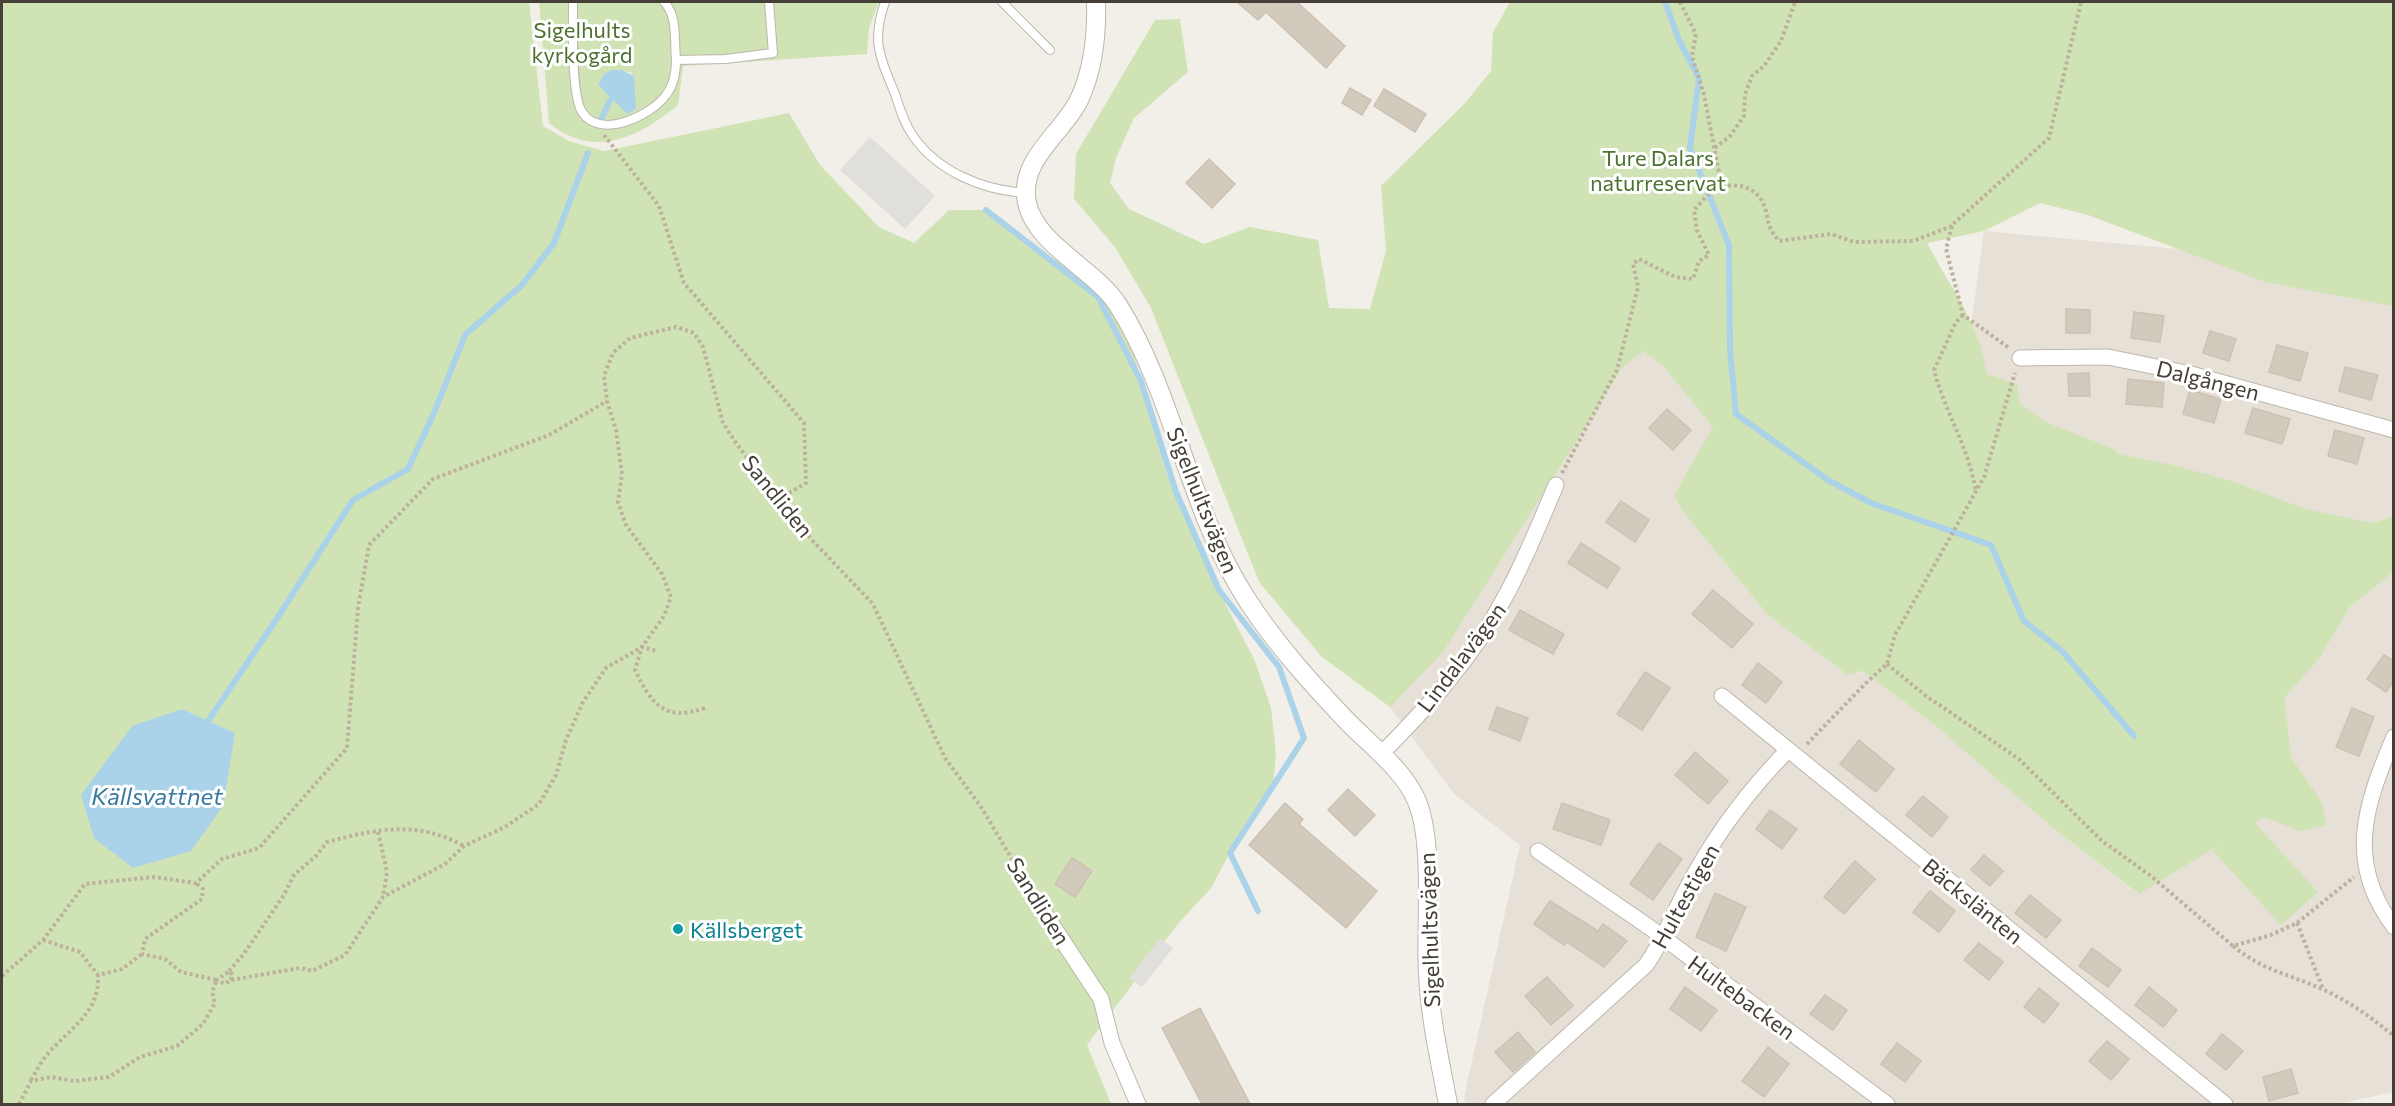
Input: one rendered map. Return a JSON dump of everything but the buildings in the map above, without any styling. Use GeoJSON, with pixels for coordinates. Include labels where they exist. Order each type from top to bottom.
{"type":"FeatureCollection","features":[{"type":"Feature","properties":{"kind":"street"},"geometry":{"type":"LineString","coordinates":[[1026,193],[1032,165],[1062,127],[1086,85],[1095,39],[1096,2]]}},
{"type":"Feature","properties":{"kind":"street","name":"Sigelhultsvägen"},"geometry":{"type":"LineString","coordinates":[[1026,193],[1028,204],[1039,226],[1053,243],[1101,284],[1125,318],[1151,370],[1208,523],[1226,563],[1246,598],[1314,686],[1381,754],[1410,788],[1422,815],[1426,838],[1428,975],[1448,1104]]}},
{"type":"Feature","properties":{"kind":"street","name":"Dalgången"},"geometry":{"type":"LineString","coordinates":[[2019,358],[2108,357],[2191,374],[2394,430]]}},
{"type":"Feature","properties":{"kind":"street","name":"Lindalavägen"},"geometry":{"type":"LineString","coordinates":[[1381,754],[1444,686],[1505,599],[1556,484]]}},
{"type":"Feature","properties":{"kind":"street","name":"Bäckslänten"},"geometry":{"type":"LineString","coordinates":[[1722,696],[2225,1104]]}},
{"type":"Feature","properties":{"kind":"street"},"geometry":{"type":"LineString","coordinates":[[2394,737],[2378,772],[2365,817],[2363,846],[2373,897],[2394,927]]}},
{"type":"Feature","properties":{"kind":"street","name":"Hultestigen"},"geometry":{"type":"LineString","coordinates":[[1493,1104],[1646,965],[1664,939],[1687,888],[1718,835],[1767,772],[1791,754]]}},
{"type":"Feature","properties":{"kind":"street","name":"Hultebacken"},"geometry":{"type":"LineString","coordinates":[[1538,851],[1664,939],[1887,1104]]}},
{"type":"Feature","properties":{"kind":"street","name":"Sandliden"},"geometry":{"type":"LineString","coordinates":[[1039,905],[1101,999],[1112,1043],[1138,1104]]}},
{"type":"Feature","properties":{"kind":"lane"},"geometry":{"type":"LineString","coordinates":[[573,2],[577,97],[582,112],[594,124],[603,126],[636,117],[659,102],[673,82],[676,60],[674,20],[671,9],[664,2]]}},
{"type":"Feature","properties":{"kind":"lane"},"geometry":{"type":"LineString","coordinates":[[676,60],[726,59],[773,53],[770,2]]}},
{"type":"Feature","properties":{"kind":"lane"},"geometry":{"type":"LineString","coordinates":[[884,2],[877,45],[884,73],[914,138],[949,170],[984,186],[1026,193]]}},
{"type":"Feature","properties":{"kind":"lane"},"geometry":{"type":"LineString","coordinates":[[1002,2],[1050,50]]}},
{"type":"Feature","properties":{"kind":"path"},"geometry":{"type":"LineString","coordinates":[[1680,2],[1695,34],[1692,56],[1704,95],[1722,188]]}},
{"type":"Feature","properties":{"kind":"path"},"geometry":{"type":"LineString","coordinates":[[1715,148],[1730,136],[1744,116],[1745,94],[1752,76],[1764,66],[1781,41],[1795,2]]}},
{"type":"Feature","properties":{"kind":"path"},"geometry":{"type":"LineString","coordinates":[[1556,484],[1617,370],[1638,287],[1633,264],[1639,259],[1675,277],[1692,279],[1699,261],[1709,255],[1697,231],[1694,210],[1714,189],[1742,185],[1758,194],[1764,205],[1768,228],[1779,241],[1831,234],[1854,242],[1913,241],[1952,225],[2049,138],[2081,2]]}},
{"type":"Feature","properties":{"kind":"path"},"geometry":{"type":"LineString","coordinates":[[603,126],[603,135],[659,206],[684,283],[804,423],[806,483],[779,499]]}},
{"type":"Feature","properties":{"kind":"path"},"geometry":{"type":"LineString","coordinates":[[1791,754],[1887,664],[1894,634],[1984,477],[2019,358],[1998,338],[1979,329],[1963,315],[1946,249],[1952,225]]}},
{"type":"Feature","properties":{"kind":"path"},"geometry":{"type":"LineString","coordinates":[[1963,315],[1956,322],[1934,370],[1939,390],[1972,466],[1976,492]]}},
{"type":"Feature","properties":{"kind":"path","name":"Sandliden"},"geometry":{"type":"LineString","coordinates":[[705,708],[687,714],[667,712],[648,696],[635,670],[642,647],[664,616],[671,597],[662,574],[626,525],[618,502],[622,474],[616,430],[607,401],[604,376],[613,353],[630,338],[676,327],[694,333],[703,347],[723,423],[738,446],[812,540],[873,604],[945,758],[981,807],[1039,905]]}},
{"type":"Feature","properties":{"kind":"path"},"geometry":{"type":"LineString","coordinates":[[196,883],[222,858],[259,848],[347,748],[358,608],[369,545],[433,479],[549,435],[607,401]]}},
{"type":"Feature","properties":{"kind":"path"},"geometry":{"type":"LineString","coordinates":[[383,897],[445,864],[464,846],[505,827],[539,804],[556,776],[566,740],[584,702],[606,668],[642,647],[657,651]]}},
{"type":"Feature","properties":{"kind":"path"},"geometry":{"type":"LineString","coordinates":[[1887,664],[1926,696],[2019,759],[2102,841],[2151,876],[2233,946],[2265,968],[2323,989],[2357,1007],[2394,1036]]}},
{"type":"Feature","properties":{"kind":"path"},"geometry":{"type":"LineString","coordinates":[[31,1081],[51,1077],[74,1081],[109,1077],[140,1057],[177,1046],[203,1024],[215,1003],[212,992],[217,980],[228,972],[243,955],[284,896],[294,875],[316,856],[327,842],[392,828],[433,831],[464,846]]}},
{"type":"Feature","properties":{"kind":"path"},"geometry":{"type":"LineString","coordinates":[[142,954],[165,959],[181,972],[225,984],[231,980],[300,968],[312,971],[345,955],[383,897],[387,872],[385,856],[378,844],[378,832]]}},
{"type":"Feature","properties":{"kind":"path"},"geometry":{"type":"LineString","coordinates":[[2,976],[43,940],[86,884],[154,876],[196,883],[203,889],[202,899],[145,939],[142,954],[122,969],[98,975]]}},
{"type":"Feature","properties":{"kind":"path"},"geometry":{"type":"LineString","coordinates":[[2233,946],[2271,935],[2297,923],[2355,876]]}},
{"type":"Feature","properties":{"kind":"path"},"geometry":{"type":"LineString","coordinates":[[2297,923],[2323,989]]}},
{"type":"Feature","properties":{"kind":"path"},"geometry":{"type":"LineString","coordinates":[[19,1104],[46,1056],[88,1014],[99,990],[98,975],[80,952],[43,940]]}},
{"type":"Feature","properties":{"kind":"path"},"geometry":{"type":"LineString","coordinates":[[228,972],[232,974],[231,980]]}},
{"type":"Feature","properties":{"kind":"shaded area"},"geometry":{"type":"Polygon","coordinates":[[[870,137],[935,196],[905,229],[840,170],[870,137]]]}},
{"type":"Feature","properties":{"kind":"shaded area"},"geometry":{"type":"Polygon","coordinates":[[[1984,231],[2393,269],[2393,516],[2373,523],[2305,510],[2232,481],[2169,464],[2077,447],[1965,369],[1984,231]]]}},
{"type":"Feature","properties":{"kind":"shaded area"},"geometry":{"type":"Polygon","coordinates":[[[1615,336],[1639,347],[1663,366],[1714,427],[1674,495],[1683,512],[1768,615],[1857,674],[1863,671],[1930,721],[2053,828],[2138,894],[2284,697],[2319,659],[2350,607],[2393,572],[2393,1092],[2337,1104],[1466,1104],[1464,1097],[1520,845],[1454,794],[1390,707],[1623,368],[1615,336]]]}},
{"type":"Feature","properties":{"kind":"shaded area"},"geometry":{"type":"Polygon","coordinates":[[[1160,938],[1173,948],[1142,987],[1129,978],[1160,938]]]}},
{"type":"Feature","properties":{"kind":"green space"},"geometry":{"type":"Polygon","coordinates":[[[2,2],[529,2],[543,126],[569,141],[604,151],[789,113],[820,165],[879,227],[914,243],[949,210],[986,210],[1081,281],[1109,307],[1134,355],[1166,472],[1226,605],[1255,661],[1271,708],[1276,753],[1273,787],[1241,832],[1211,888],[1177,925],[1087,1045],[1111,1104],[2,1104],[2,2]],[[182,709],[133,868],[234,733],[182,709]]]}},
{"type":"Feature","properties":{"kind":"green space","name":"Sigelhults kyrkogård"},"geometry":{"type":"Polygon","coordinates":[[[539,2],[879,2],[869,28],[867,54],[683,66],[678,105],[648,127],[616,140],[599,142],[583,140],[566,134],[549,123],[539,2]],[[611,70],[604,74],[598,85],[627,114],[635,109],[634,76],[630,72],[611,70]]]}},
{"type":"Feature","properties":{"kind":"green space","name":"Ture Dalars naturreservat"},"geometry":{"type":"Polygon","coordinates":[[[1510,2],[2393,2],[2393,306],[2265,282],[2088,215],[2040,203],[1984,231],[1927,243],[1970,321],[1983,354],[1987,374],[2017,384],[2020,404],[2048,423],[2114,449],[2118,454],[2169,464],[2232,481],[2305,509],[2373,523],[2393,516],[2393,572],[2350,607],[2319,659],[2284,698],[2291,757],[2322,803],[2327,825],[2300,831],[2264,817],[2255,823],[2318,892],[2281,925],[2213,851],[2219,845],[2139,894],[2053,828],[1930,721],[1863,671],[1848,675],[1768,615],[1683,512],[1674,495],[1713,427],[1663,366],[1643,351],[1623,367],[1443,652],[1390,707],[1322,657],[1259,582],[1151,308],[1115,247],[1074,199],[1076,154],[1155,20],[1180,19],[1188,72],[1134,118],[1116,158],[1110,183],[1129,209],[1204,244],[1250,227],[1318,240],[1329,308],[1370,309],[1386,251],[1381,186],[1465,103],[1491,71],[1493,32],[1510,2]]]}},
{"type":"Feature","properties":{"kind":"water"},"geometry":{"type":"Polygon","coordinates":[[[611,70],[622,70],[634,76],[636,109],[627,114],[598,85],[604,74],[611,70]]]}},
{"type":"Feature","properties":{"kind":"water","name":"Källsvattnet"},"geometry":{"type":"Polygon","coordinates":[[[182,709],[235,733],[223,806],[191,851],[133,868],[94,838],[81,795],[132,726],[182,709]]]}},
{"type":"Feature","properties":{"kind":"waterway"},"geometry":{"type":"LineString","coordinates":[[1665,2],[1679,40],[1699,78],[1690,148],[1729,245],[1730,350],[1736,414],[1828,480],[1871,503],[1991,545],[2024,621],[2062,651],[2134,736]]}},
{"type":"Feature","properties":{"kind":"waterway"},"geometry":{"type":"LineString","coordinates":[[601,120],[610,100]]}},
{"type":"Feature","properties":{"kind":"waterway"},"geometry":{"type":"LineString","coordinates":[[208,721],[353,500],[408,469],[434,413],[465,335],[522,285],[554,243],[588,153]]}},
{"type":"Feature","properties":{"kind":"waterway"},"geometry":{"type":"LineString","coordinates":[[986,210],[1098,297],[1141,381],[1176,492],[1219,590],[1279,667],[1304,738],[1230,853],[1258,911]]}},
{"type":"Feature","properties":{"kind":"place","name":"Källsberget"},"geometry":{"type":"Point","coordinates":[678,929]}}]}
